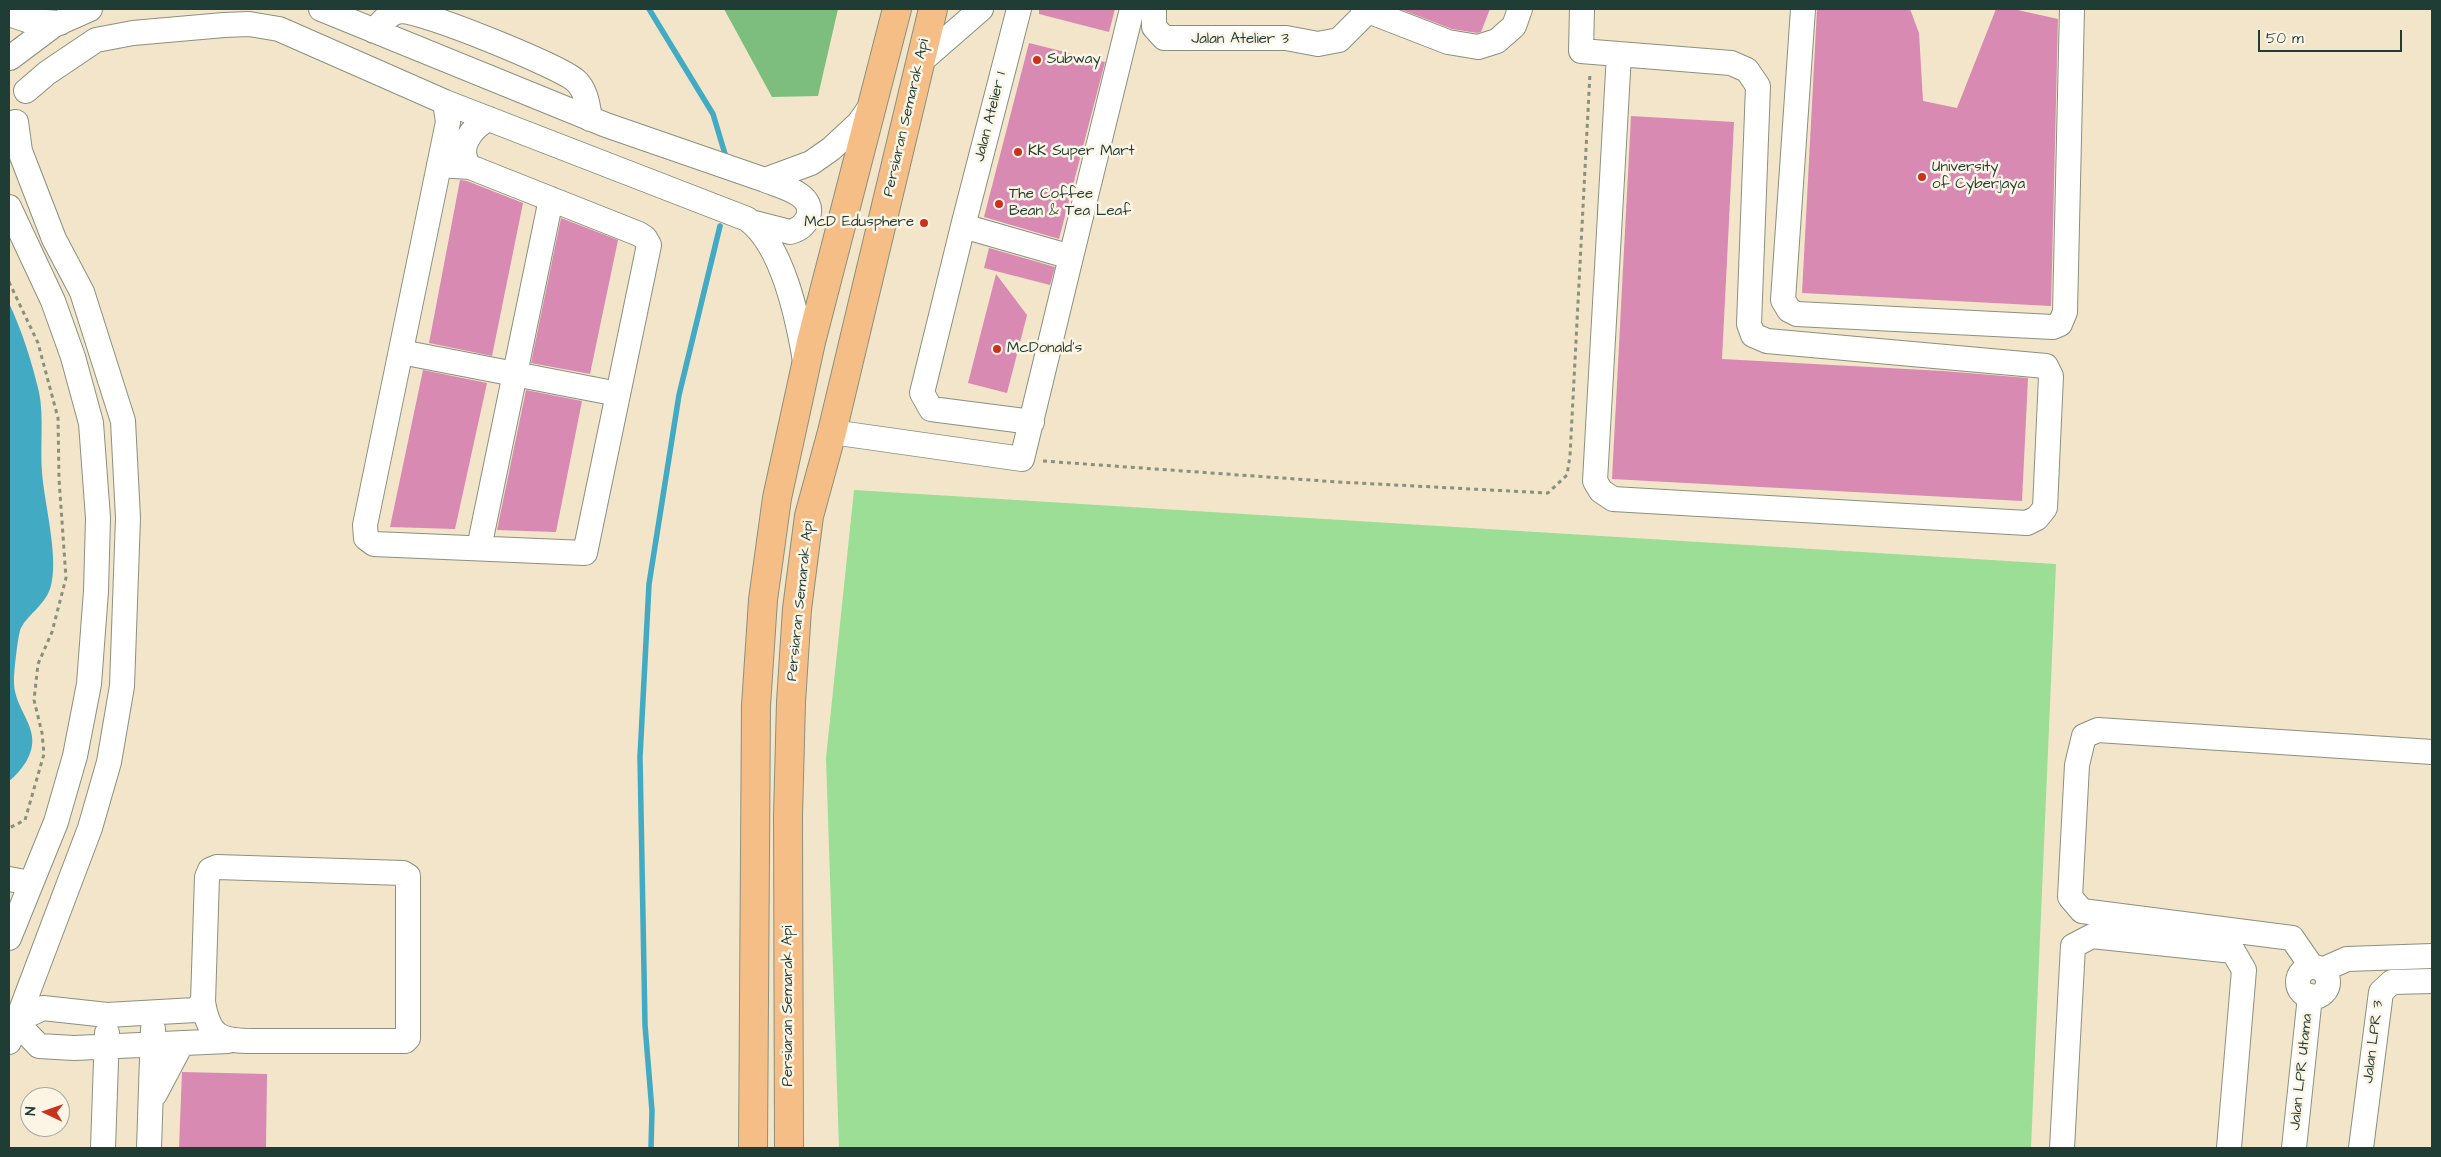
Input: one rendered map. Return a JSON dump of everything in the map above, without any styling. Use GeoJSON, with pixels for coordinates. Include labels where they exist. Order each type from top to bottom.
{"type":"FeatureCollection","features":[{"type":"Feature","properties":{"kind":"main road"},"geometry":{"type":"LineString","coordinates":[[753,1148],[756,696],[763,600],[777,498],[806,368],[897,9]]}},
{"type":"Feature","properties":{"kind":"main road","name":"Persiaran Semarak Api"},"geometry":{"type":"LineString","coordinates":[[789,1148],[788,816],[791,702],[797,609],[809,516],[832,432],[933,9]]}},
{"type":"Feature","properties":{"kind":"street"},"geometry":{"type":"LineString","coordinates":[[11,1028],[90,828],[109,762],[122,686],[128,518],[123,421],[104,355],[82,292],[54,239],[12,125],[25,102],[26,91],[24,78],[9,57],[60,22],[90,9]]}},
{"type":"Feature","properties":{"kind":"street"},"geometry":{"type":"LineString","coordinates":[[26,91],[48,73],[96,40],[133,33],[249,24],[279,29],[445,102],[751,222],[790,232],[804,224],[808,215],[809,207],[804,198],[764,180],[590,119],[321,9]]}},
{"type":"Feature","properties":{"kind":"street"},"geometry":{"type":"LineString","coordinates":[[920,63],[981,9]]}},
{"type":"Feature","properties":{"kind":"street","name":"Jalan Atelier 1"},"geometry":{"type":"LineString","coordinates":[[1019,9],[922,392],[931,409],[1032,422]]}},
{"type":"Feature","properties":{"kind":"street"},"geometry":{"type":"LineString","coordinates":[[832,432],[1022,460],[1132,9]]}},
{"type":"Feature","properties":{"kind":"street","name":"Jalan Atelier 3"},"geometry":{"type":"LineString","coordinates":[[1154,9],[1154,28],[1164,38],[1286,38],[1318,44],[1339,40],[1365,10],[1448,42],[1478,47],[1497,41],[1514,26],[1520,9]]}},
{"type":"Feature","properties":{"kind":"street"},"geometry":{"type":"LineString","coordinates":[[1582,9],[1581,51],[1619,54],[1731,63],[1747,70],[1758,86],[1749,324],[1754,335],[1768,341],[2046,366],[2051,376],[2045,508],[2037,518],[2027,523],[1613,499],[1601,491],[1595,482],[1619,54]]}},
{"type":"Feature","properties":{"kind":"street"},"geometry":{"type":"LineString","coordinates":[[1803,9],[1783,300],[1789,310],[1797,314],[2053,328],[2060,324],[2065,312],[2072,9]]}},
{"type":"Feature","properties":{"kind":"street"},"geometry":{"type":"LineString","coordinates":[[374,31],[390,15],[400,11],[423,15],[547,65],[576,81],[588,105],[590,119]]}},
{"type":"Feature","properties":{"kind":"street"},"geometry":{"type":"LineString","coordinates":[[9,14],[30,21],[60,22]]}},
{"type":"Feature","properties":{"kind":"street"},"geometry":{"type":"LineString","coordinates":[[440,165],[470,167],[639,234],[645,238],[649,245],[585,553],[374,544],[366,538],[365,525],[448,122],[445,102]]}},
{"type":"Feature","properties":{"kind":"street"},"geometry":{"type":"LineString","coordinates":[[764,180],[810,163],[831,149],[859,123],[872,103]]}},
{"type":"Feature","properties":{"kind":"street"},"geometry":{"type":"LineString","coordinates":[[470,167],[464,156],[469,133],[478,124],[488,119]]}},
{"type":"Feature","properties":{"kind":"street"},"geometry":{"type":"LineString","coordinates":[[479,548],[551,199]]}},
{"type":"Feature","properties":{"kind":"street"},"geometry":{"type":"LineString","coordinates":[[9,207],[53,301],[73,357],[91,423],[98,518],[96,591],[89,684],[75,756],[56,822],[25,877],[13,915],[9,938]]}},
{"type":"Feature","properties":{"kind":"street"},"geometry":{"type":"LineString","coordinates":[[751,222],[778,260],[799,324],[806,368]]}},
{"type":"Feature","properties":{"kind":"street"},"geometry":{"type":"LineString","coordinates":[[963,226],[1072,257]]}},
{"type":"Feature","properties":{"kind":"street"},"geometry":{"type":"LineString","coordinates":[[401,352],[618,394]]}},
{"type":"Feature","properties":{"kind":"street"},"geometry":{"type":"LineString","coordinates":[[2432,752],[2098,730],[2084,736],[2076,765],[2070,897],[2082,911],[2292,938],[2317,968],[2347,958],[2432,956]]}},
{"type":"Feature","properties":{"kind":"street"},"geometry":{"type":"LineString","coordinates":[[11,1028],[39,1046],[74,1048],[228,1041],[405,1040],[408,1038],[408,876],[403,873],[366,871],[217,867],[210,870],[207,877],[203,1002],[206,1019],[211,1027],[228,1041]]}},
{"type":"Feature","properties":{"kind":"street"},"geometry":{"type":"LineString","coordinates":[[25,877],[68,882]]}},
{"type":"Feature","properties":{"kind":"street"},"geometry":{"type":"LineString","coordinates":[[2062,1148],[2073,946],[2092,936],[2233,951],[2244,970],[2229,1148]]}},
{"type":"Feature","properties":{"kind":"street","name":"Jalan LPR Utama"},"geometry":{"type":"LineString","coordinates":[[2294,1148],[2310,996],[2302,991],[2298,982],[2304,970],[2317,968]]}},
{"type":"Feature","properties":{"kind":"street","name":"Jalan LPR 3"},"geometry":{"type":"LineString","coordinates":[[2361,1148],[2381,992],[2392,982],[2432,981]]}},
{"type":"Feature","properties":{"kind":"street"},"geometry":{"type":"LineString","coordinates":[[11,1028],[43,1008],[108,1015],[195,1010],[203,1002]]}},
{"type":"Feature","properties":{"kind":"street"},"geometry":{"type":"LineString","coordinates":[[149,1148],[152,1100],[153,1012]]}},
{"type":"Feature","properties":{"kind":"street"},"geometry":{"type":"LineString","coordinates":[[103,1148],[108,1015]]}},
{"type":"Feature","properties":{"kind":"street"},"geometry":{"type":"LineString","coordinates":[[152,1100],[158,1084],[182,1043]]}},
{"type":"Feature","properties":{"kind":"path"},"geometry":{"type":"LineString","coordinates":[[1022,460],[1338,482],[1548,493],[1567,475],[1570,456],[1590,74],[1581,51]]}},
{"type":"Feature","properties":{"kind":"path"},"geometry":{"type":"LineString","coordinates":[[9,282],[38,343],[58,418],[59,479],[66,578],[52,632],[38,664],[34,700],[42,733],[44,754],[25,820],[9,828]]}},
{"type":"Feature","properties":{"kind":"green space"},"geometry":{"type":"Polygon","coordinates":[[[724,9],[838,9],[818,96],[772,97],[724,9]]]}},
{"type":"Feature","properties":{"kind":"green space"},"geometry":{"type":"Polygon","coordinates":[[[854,490],[2056,564],[2031,1148],[839,1148],[826,758],[854,490]]]}},
{"type":"Feature","properties":{"kind":"water"},"geometry":{"type":"Polygon","coordinates":[[[9,303],[26,347],[39,392],[42,472],[51,531],[53,577],[47,595],[24,623],[19,637],[14,676],[15,691],[31,730],[32,740],[31,750],[26,762],[9,781],[9,303]]]}},
{"type":"Feature","properties":{"kind":"building"},"geometry":{"type":"Polygon","coordinates":[[[1039,9],[1115,9],[1109,32],[1039,14],[1039,9]]]}},
{"type":"Feature","properties":{"kind":"building"},"geometry":{"type":"Polygon","coordinates":[[[1400,9],[1490,9],[1481,32],[1477,33],[1452,29],[1400,9]]]}},
{"type":"Feature","properties":{"kind":"building","name":"University of Cyberjaya"},"geometry":{"type":"Polygon","coordinates":[[[1817,9],[1910,9],[1919,33],[1923,101],[1957,108],[1996,9],[2013,9],[2058,19],[2051,306],[1802,293],[1817,9]]]}},
{"type":"Feature","properties":{"kind":"building"},"geometry":{"type":"Polygon","coordinates":[[[1029,43],[1105,62],[1059,239],[984,217],[1029,43]]]}},
{"type":"Feature","properties":{"kind":"building"},"geometry":{"type":"Polygon","coordinates":[[[1631,116],[1734,122],[1722,359],[1943,371],[2028,378],[2022,501],[1612,479],[1631,116]]]}},
{"type":"Feature","properties":{"kind":"building"},"geometry":{"type":"Polygon","coordinates":[[[460,180],[523,203],[492,356],[429,343],[460,180]]]}},
{"type":"Feature","properties":{"kind":"building"},"geometry":{"type":"Polygon","coordinates":[[[561,218],[618,240],[590,374],[531,363],[561,218]]]}},
{"type":"Feature","properties":{"kind":"building"},"geometry":{"type":"Polygon","coordinates":[[[989,248],[1055,267],[1050,285],[984,268],[989,248]]]}},
{"type":"Feature","properties":{"kind":"building","name":"McDonald's"},"geometry":{"type":"Polygon","coordinates":[[[996,274],[1027,315],[1007,393],[968,383],[996,274]]]}},
{"type":"Feature","properties":{"kind":"building"},"geometry":{"type":"Polygon","coordinates":[[[423,370],[487,383],[455,529],[390,527],[423,370]]]}},
{"type":"Feature","properties":{"kind":"building"},"geometry":{"type":"Polygon","coordinates":[[[526,390],[582,401],[556,532],[497,530],[526,390]]]}},
{"type":"Feature","properties":{"kind":"building"},"geometry":{"type":"Polygon","coordinates":[[[182,1072],[267,1074],[266,1148],[179,1148],[182,1072]]]}},
{"type":"Feature","properties":{"kind":"waterway"},"geometry":{"type":"LineString","coordinates":[[649,9],[713,114],[725,154]]}},
{"type":"Feature","properties":{"kind":"waterway"},"geometry":{"type":"LineString","coordinates":[[651,1148],[652,1111],[645,1025],[640,757],[649,584],[679,395],[720,226]]}},
{"type":"Feature","properties":{"kind":"place","name":"Subway"},"geometry":{"type":"Point","coordinates":[1037,60]}},
{"type":"Feature","properties":{"kind":"place","name":"KK Super Mart"},"geometry":{"type":"Point","coordinates":[1018,152]}},
{"type":"Feature","properties":{"kind":"place","name":"University of Cyberjaya"},"geometry":{"type":"Point","coordinates":[1922,177]}},
{"type":"Feature","properties":{"kind":"place","name":"The Coffee Bean & Tea Leaf"},"geometry":{"type":"Point","coordinates":[999,204]}},
{"type":"Feature","properties":{"kind":"place","name":"McD Edusphere"},"geometry":{"type":"Point","coordinates":[924,223]}},
{"type":"Feature","properties":{"kind":"place","name":"McDonald's"},"geometry":{"type":"Point","coordinates":[997,349]}}]}
